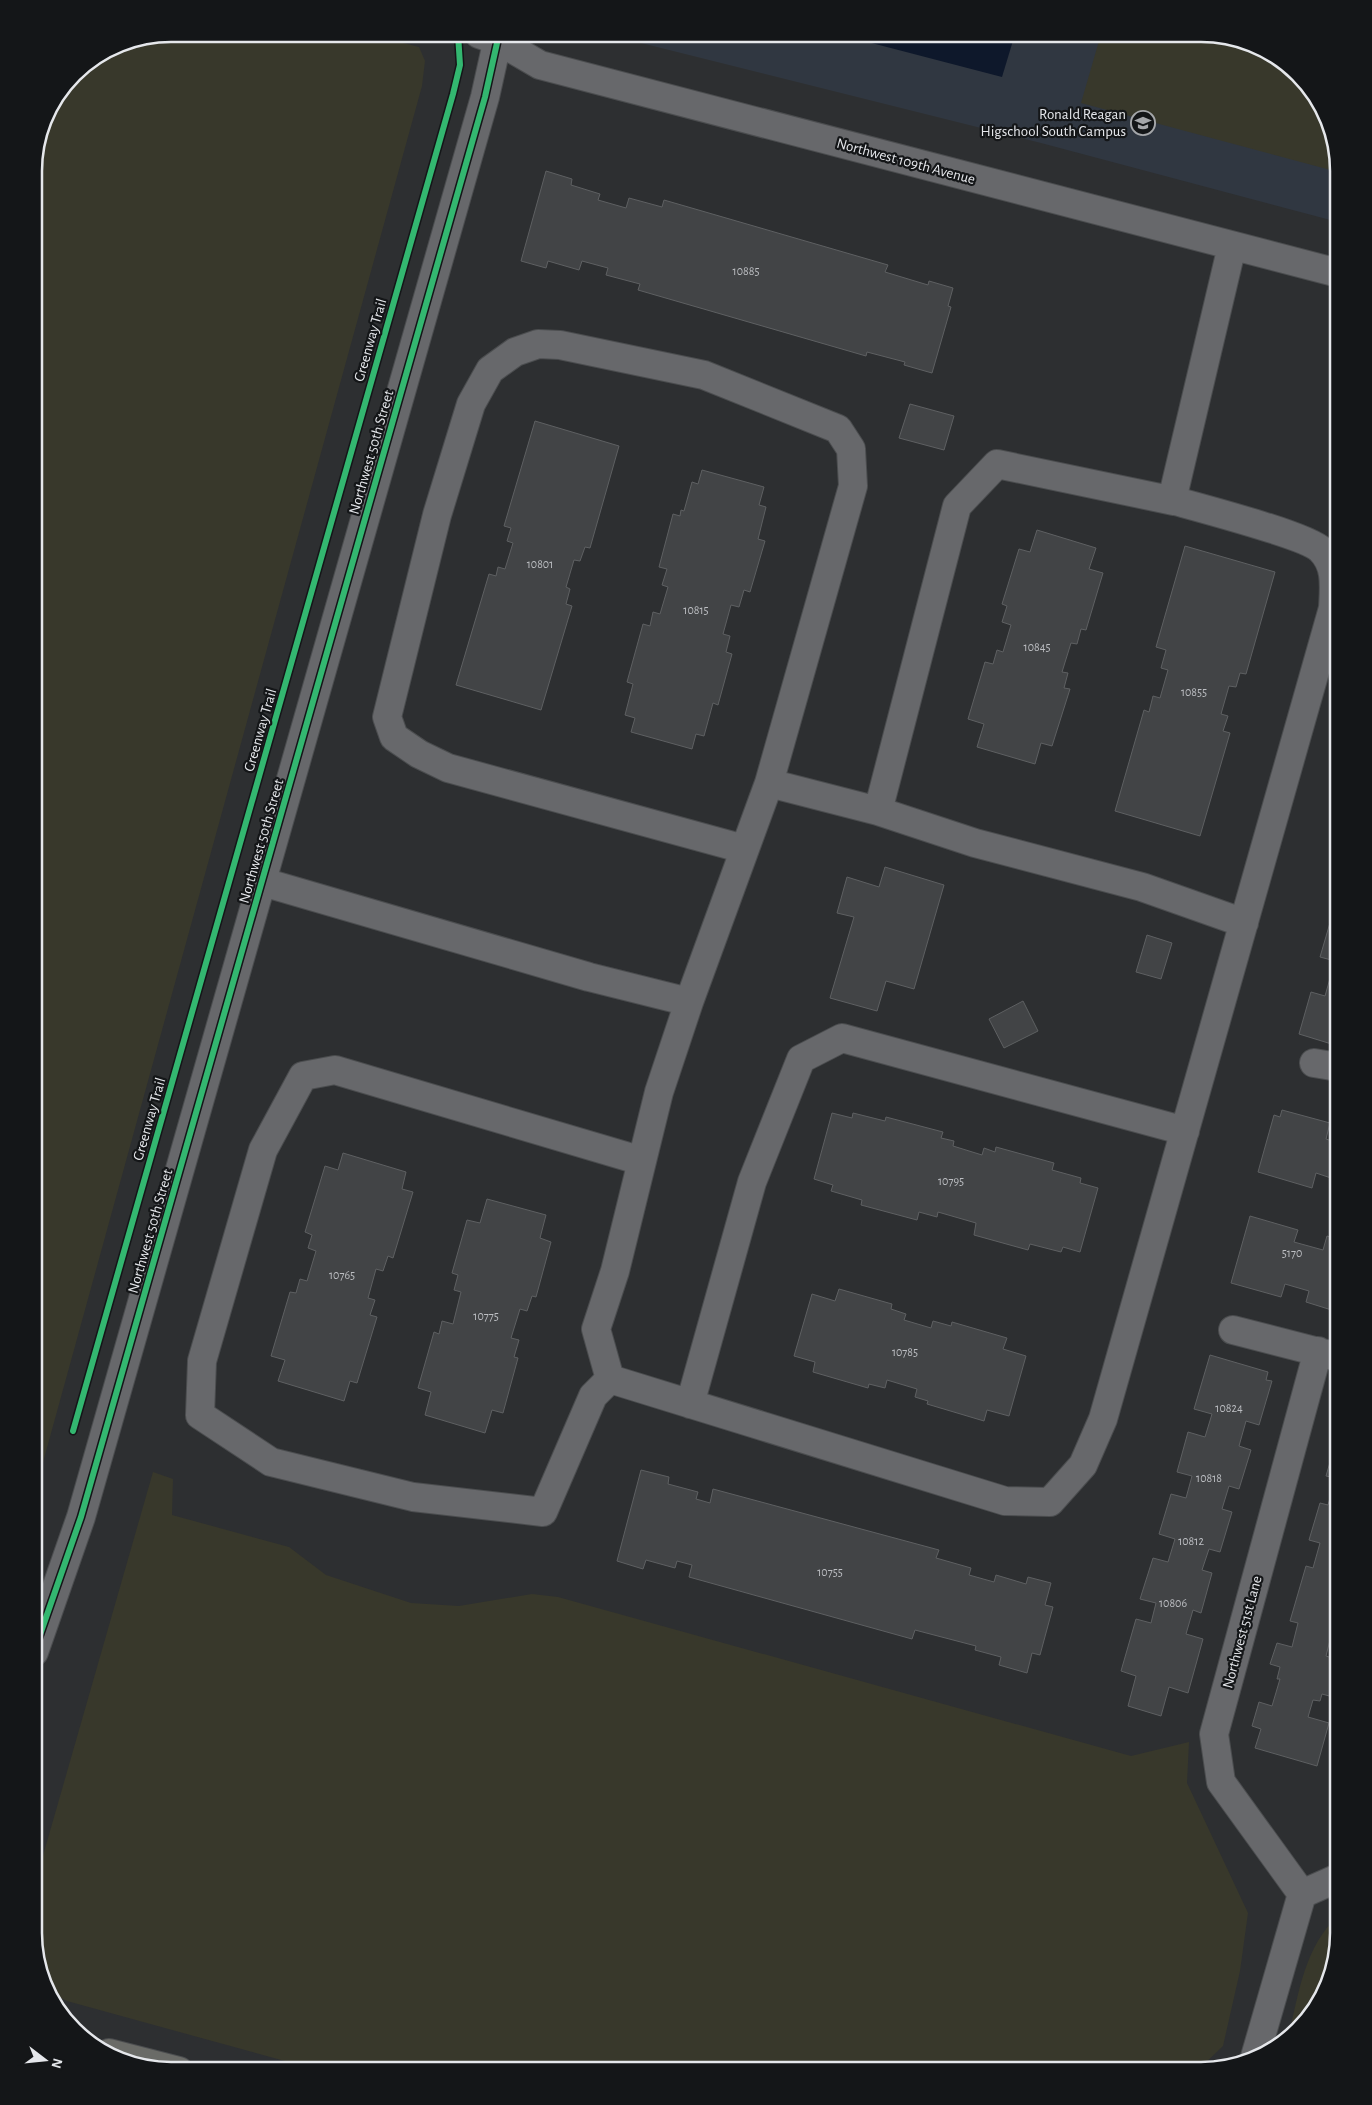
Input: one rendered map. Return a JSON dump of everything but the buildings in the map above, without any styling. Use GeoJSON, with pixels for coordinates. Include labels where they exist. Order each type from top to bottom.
{"type":"FeatureCollection","features":[{"type":"Feature","properties":{"kind":"street","name":"Northwest 50th Street"},"geometry":{"type":"LineString","coordinates":[[42,1629],[81,1517],[263,882],[491,43]]}},
{"type":"Feature","properties":{"kind":"street","name":"Northwest 109th Avenue"},"geometry":{"type":"LineString","coordinates":[[504,43],[540,65],[1330,271]]}},
{"type":"Feature","properties":{"kind":"street"},"geometry":{"type":"LineString","coordinates":[[1174,501],[1172,500],[1232,246]]}},
{"type":"Feature","properties":{"kind":"street"},"geometry":{"type":"LineString","coordinates":[[610,1379],[596,1329],[615,1271],[659,1092],[689,1002],[769,783],[853,486],[851,449],[838,429],[704,376],[560,346],[538,344],[515,352],[490,370],[471,404],[436,515],[387,717],[394,737],[419,754],[448,768],[744,849]]}},
{"type":"Feature","properties":{"kind":"street"},"geometry":{"type":"LineString","coordinates":[[878,811],[957,506],[997,464],[1174,501],[1298,538],[1321,549],[1330,566]]}},
{"type":"Feature","properties":{"kind":"street"},"geometry":{"type":"LineString","coordinates":[[610,1379],[1006,1501],[1050,1502],[1083,1465],[1103,1419],[1330,619]]}},
{"type":"Feature","properties":{"kind":"street"},"geometry":{"type":"LineString","coordinates":[[769,783],[878,811],[975,843],[1142,887],[1244,923]]}},
{"type":"Feature","properties":{"kind":"street"},"geometry":{"type":"LineString","coordinates":[[263,882],[589,977],[689,1002]]}},
{"type":"Feature","properties":{"kind":"street"},"geometry":{"type":"LineString","coordinates":[[690,1404],[752,1182],[801,1059],[842,1038],[1185,1131]]}},
{"type":"Feature","properties":{"kind":"street"},"geometry":{"type":"LineString","coordinates":[[610,1379],[593,1396],[543,1512],[413,1497],[271,1462],[200,1415],[202,1361],[263,1150],[303,1076],[335,1070],[642,1161]]}},
{"type":"Feature","properties":{"kind":"street"},"geometry":{"type":"LineString","coordinates":[[1233,1330],[1328,1354]]}},
{"type":"Feature","properties":{"kind":"street","name":"Northwest 51st Lane"},"geometry":{"type":"LineString","coordinates":[[1302,1894],[1221,1782],[1214,1734],[1328,1354]]}},
{"type":"Feature","properties":{"kind":"street"},"geometry":{"type":"LineString","coordinates":[[1257,2049],[1302,1894],[1330,1882]]}},
{"type":"Feature","properties":{"kind":"shaded area","name":"Ronald Reagan Higschool South Campus"},"geometry":{"type":"Polygon","coordinates":[[[641,43],[1209,43],[1242,49],[1272,64],[1292,80],[1303,93],[1320,122],[1325,138],[1330,171],[1330,220],[1041,143],[641,43]]]}},
{"type":"Feature","properties":{"kind":"green space"},"geometry":{"type":"Polygon","coordinates":[[[163,43],[404,43],[419,47],[425,61],[422,86],[42,1465],[43,163],[49,130],[64,100],[80,80],[100,64],[114,56],[146,45],[163,43]]]}},
{"type":"Feature","properties":{"kind":"green space"},"geometry":{"type":"Polygon","coordinates":[[[1098,43],[1209,43],[1242,49],[1279,69],[1303,93],[1320,122],[1325,138],[1330,170],[1081,103],[1098,43]]]}},
{"type":"Feature","properties":{"kind":"green space"},"geometry":{"type":"Polygon","coordinates":[[[153,1472],[173,1479],[172,1515],[289,1547],[326,1575],[411,1603],[459,1606],[532,1594],[558,1597],[1131,1756],[1189,1742],[1187,1783],[1248,1913],[1240,1971],[1223,2046],[1207,2062],[288,2062],[67,2001],[60,1997],[52,1983],[44,1951],[42,1934],[42,1859],[153,1472]]]}},
{"type":"Feature","properties":{"kind":"green space"},"geometry":{"type":"Polygon","coordinates":[[[1330,1925],[1328,1951],[1320,1983],[1303,2012],[1291,2026],[1305,1970],[1318,1941],[1330,1925]]]}},
{"type":"Feature","properties":{"kind":"water"},"geometry":{"type":"Polygon","coordinates":[[[872,43],[1012,43],[1002,77],[872,43]]]}},
{"type":"Feature","properties":{"kind":"cycle path","name":"Greenway Trail"},"geometry":{"type":"LineString","coordinates":[[73,1431],[453,94],[460,65],[459,43]]}},
{"type":"Feature","properties":{"kind":"cycle path"},"geometry":{"type":"LineString","coordinates":[[42,1629],[81,1517],[485,97],[497,43]]}},
{"type":"Feature","properties":{"kind":"place","name":"Ronald Reagan Higschool South Campus"},"geometry":{"type":"Point","coordinates":[1143,123]}}]}
